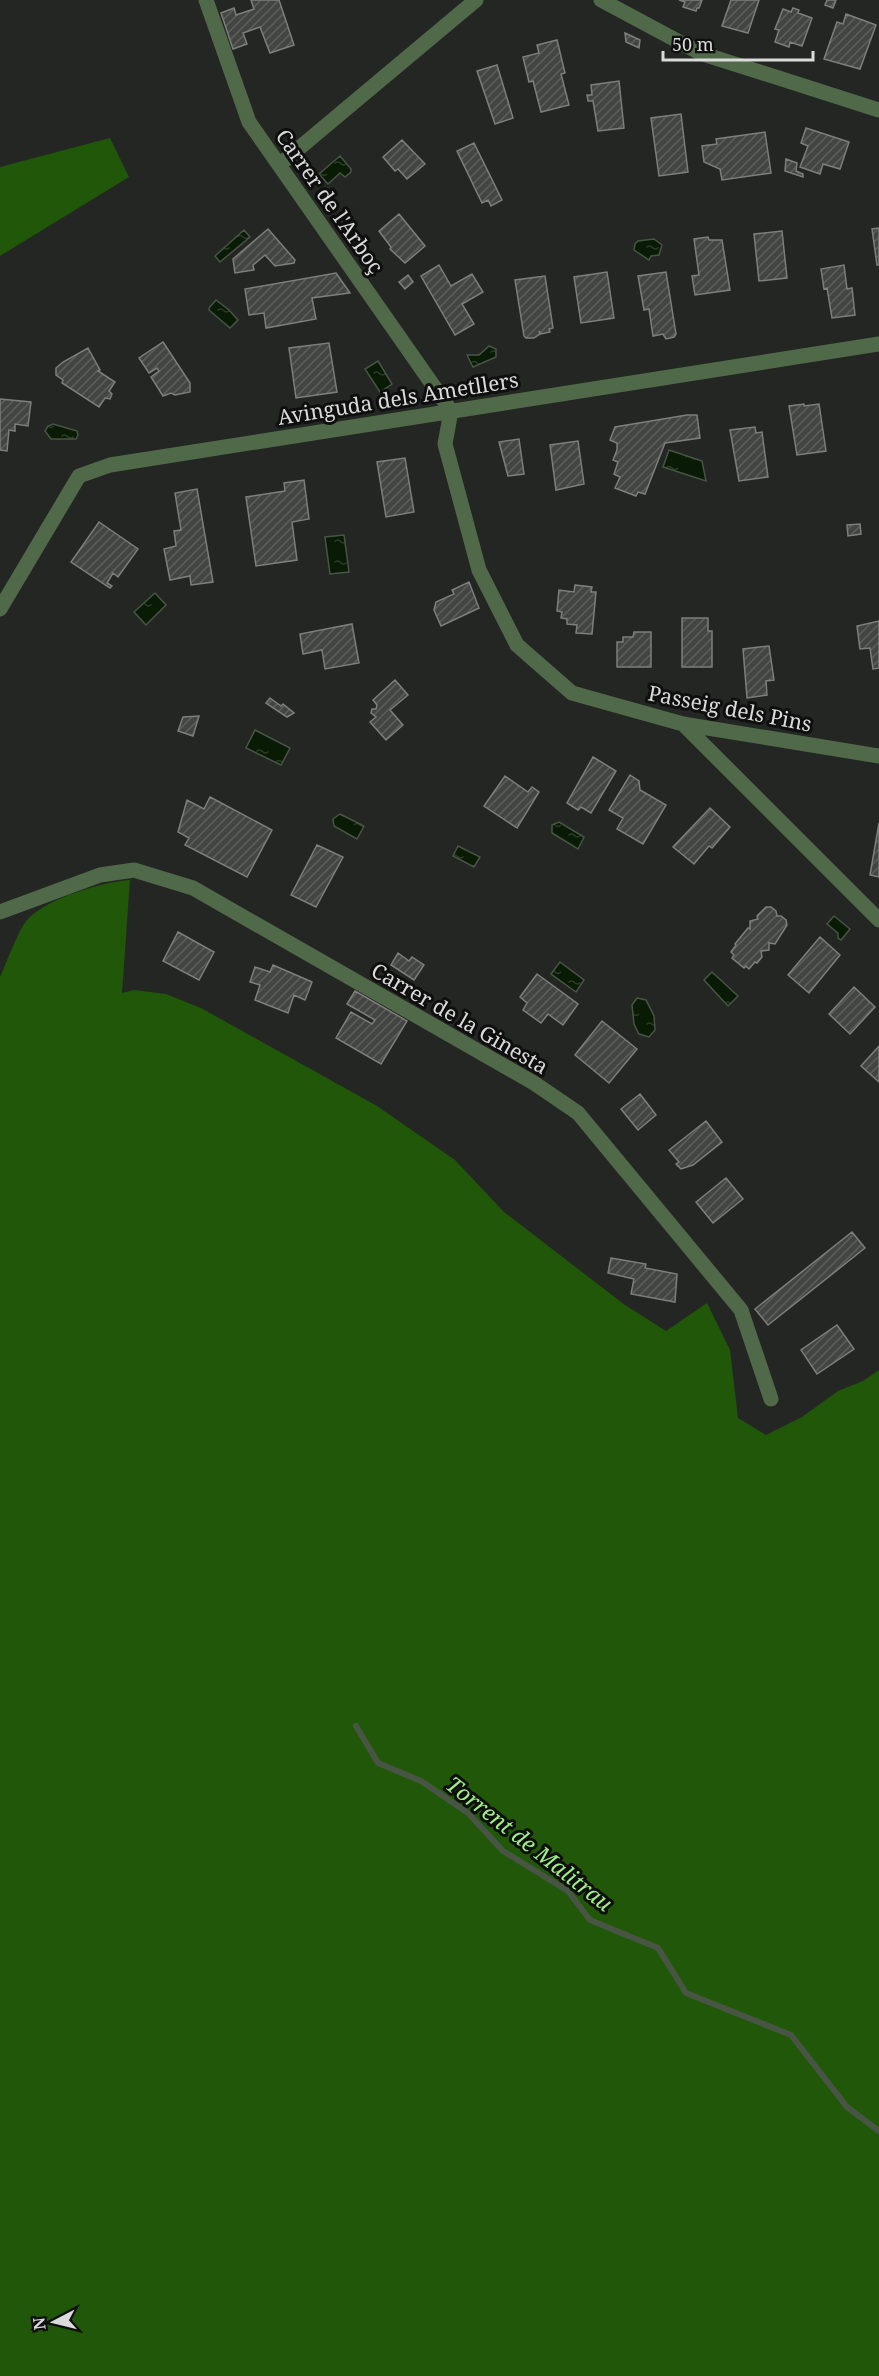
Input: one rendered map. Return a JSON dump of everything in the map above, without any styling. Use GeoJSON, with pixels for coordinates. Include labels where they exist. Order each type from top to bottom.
{"type":"FeatureCollection","features":[{"type":"Feature","properties":{"kind":"street","name":"Carrer de l'Arboç"},"geometry":{"type":"LineString","coordinates":[[207,0],[249,122],[451,411]]}},
{"type":"Feature","properties":{"kind":"street"},"geometry":{"type":"LineString","coordinates":[[279,165],[476,0]]}},
{"type":"Feature","properties":{"kind":"street"},"geometry":{"type":"LineString","coordinates":[[601,0],[700,53],[879,110]]}},
{"type":"Feature","properties":{"kind":"street","name":"Avinguda dels Ametllers"},"geometry":{"type":"LineString","coordinates":[[0,609],[79,476],[110,465],[879,344]]}},
{"type":"Feature","properties":{"kind":"street","name":"Passeig dels Pins"},"geometry":{"type":"LineString","coordinates":[[451,411],[445,444],[479,570],[517,645],[572,693],[684,724],[879,756]]}},
{"type":"Feature","properties":{"kind":"street"},"geometry":{"type":"LineString","coordinates":[[684,724],[879,920]]}},
{"type":"Feature","properties":{"kind":"street","name":"Carrer de la Ginesta"},"geometry":{"type":"LineString","coordinates":[[0,912],[100,875],[134,870],[183,885],[203,894],[534,1083],[578,1113],[741,1310],[771,1399]]}},
{"type":"Feature","properties":{"kind":"green space"},"geometry":{"type":"Polygon","coordinates":[[[110,138],[129,177],[0,256],[0,167],[110,138]]]}},
{"type":"Feature","properties":{"kind":"green space"},"geometry":{"type":"Polygon","coordinates":[[[130,880],[122,993],[134,990],[166,994],[201,1008],[377,1106],[455,1160],[504,1212],[625,1305],[666,1331],[707,1303],[730,1350],[738,1418],[766,1435],[802,1417],[838,1391],[863,1381],[879,1370],[879,2376],[0,2376],[0,977],[21,930],[37,911],[76,892],[130,880]]]}},
{"type":"Feature","properties":{"kind":"water"},"geometry":{"type":"Polygon","coordinates":[[[340,156],[351,172],[345,177],[340,173],[328,184],[319,174],[340,156]]]}},
{"type":"Feature","properties":{"kind":"water"},"geometry":{"type":"Polygon","coordinates":[[[244,230],[250,237],[220,262],[215,256],[244,230]]]}},
{"type":"Feature","properties":{"kind":"water"},"geometry":{"type":"Polygon","coordinates":[[[654,239],[662,245],[659,255],[651,256],[649,260],[634,250],[638,241],[654,239]]]}},
{"type":"Feature","properties":{"kind":"water"},"geometry":{"type":"Polygon","coordinates":[[[216,300],[238,320],[230,328],[209,310],[216,300]]]}},
{"type":"Feature","properties":{"kind":"water"},"geometry":{"type":"Polygon","coordinates":[[[489,346],[496,349],[496,357],[473,367],[467,355],[479,355],[489,346]]]}},
{"type":"Feature","properties":{"kind":"water"},"geometry":{"type":"Polygon","coordinates":[[[378,361],[392,384],[380,392],[365,369],[378,361]]]}},
{"type":"Feature","properties":{"kind":"water"},"geometry":{"type":"Polygon","coordinates":[[[53,424],[77,431],[76,439],[51,439],[45,431],[53,424]]]}},
{"type":"Feature","properties":{"kind":"water"},"geometry":{"type":"Polygon","coordinates":[[[669,450],[702,461],[706,481],[663,467],[669,450]]]}},
{"type":"Feature","properties":{"kind":"water"},"geometry":{"type":"Polygon","coordinates":[[[344,535],[349,572],[330,574],[325,537],[344,535]]]}},
{"type":"Feature","properties":{"kind":"water"},"geometry":{"type":"Polygon","coordinates":[[[155,593],[166,605],[146,625],[134,612],[155,593]]]}},
{"type":"Feature","properties":{"kind":"water"},"geometry":{"type":"Polygon","coordinates":[[[255,730],[290,748],[281,765],[246,748],[255,730]]]}},
{"type":"Feature","properties":{"kind":"water"},"geometry":{"type":"Polygon","coordinates":[[[340,814],[364,826],[357,839],[334,826],[333,819],[340,814]]]}},
{"type":"Feature","properties":{"kind":"water"},"geometry":{"type":"Polygon","coordinates":[[[559,822],[584,837],[578,849],[552,833],[552,825],[559,822]]]}},
{"type":"Feature","properties":{"kind":"water"},"geometry":{"type":"Polygon","coordinates":[[[458,846],[480,857],[474,867],[453,856],[458,846]]]}},
{"type":"Feature","properties":{"kind":"water"},"geometry":{"type":"Polygon","coordinates":[[[834,916],[850,929],[841,940],[838,938],[838,933],[827,924],[834,916]]]}},
{"type":"Feature","properties":{"kind":"water"},"geometry":{"type":"Polygon","coordinates":[[[560,962],[584,980],[576,992],[551,974],[560,962]]]}},
{"type":"Feature","properties":{"kind":"water"},"geometry":{"type":"Polygon","coordinates":[[[712,972],[738,996],[728,1006],[704,980],[712,972]]]}},
{"type":"Feature","properties":{"kind":"water"},"geometry":{"type":"Polygon","coordinates":[[[637,998],[646,1000],[654,1016],[655,1030],[649,1037],[639,1034],[634,1024],[632,1005],[637,998]]]}},
{"type":"Feature","properties":{"kind":"building"},"geometry":{"type":"Polygon","coordinates":[[[251,0],[279,0],[294,45],[270,53],[260,27],[243,33],[247,44],[233,49],[221,13],[234,8],[236,15],[254,9],[251,0]]]}},
{"type":"Feature","properties":{"kind":"building"},"geometry":{"type":"Polygon","coordinates":[[[679,0],[702,0],[696,11],[683,7],[685,2],[679,0]]]}},
{"type":"Feature","properties":{"kind":"building"},"geometry":{"type":"Polygon","coordinates":[[[731,0],[759,0],[748,33],[722,26],[731,0]]]}},
{"type":"Feature","properties":{"kind":"building"},"geometry":{"type":"Polygon","coordinates":[[[827,0],[836,0],[833,8],[825,5],[827,0]]]}},
{"type":"Feature","properties":{"kind":"building"},"geometry":{"type":"Polygon","coordinates":[[[793,8],[799,10],[798,13],[812,18],[802,46],[790,42],[789,47],[775,42],[779,30],[775,29],[783,9],[791,12],[793,8]]]}},
{"type":"Feature","properties":{"kind":"building"},"geometry":{"type":"Polygon","coordinates":[[[846,14],[876,25],[860,69],[824,59],[837,22],[843,24],[846,14]]]}},
{"type":"Feature","properties":{"kind":"building"},"geometry":{"type":"Polygon","coordinates":[[[625,33],[640,40],[639,48],[626,42],[625,33]]]}},
{"type":"Feature","properties":{"kind":"building"},"geometry":{"type":"Polygon","coordinates":[[[557,40],[565,73],[561,74],[569,105],[541,112],[533,81],[529,82],[523,57],[539,53],[537,45],[557,40]]]}},
{"type":"Feature","properties":{"kind":"building"},"geometry":{"type":"Polygon","coordinates":[[[497,65],[513,118],[495,124],[477,71],[497,65]]]}},
{"type":"Feature","properties":{"kind":"building"},"geometry":{"type":"Polygon","coordinates":[[[619,81],[624,128],[598,131],[593,101],[588,101],[587,95],[592,95],[591,85],[619,81]]]}},
{"type":"Feature","properties":{"kind":"building"},"geometry":{"type":"Polygon","coordinates":[[[681,114],[688,172],[659,176],[651,118],[681,114]]]}},
{"type":"Feature","properties":{"kind":"building"},"geometry":{"type":"Polygon","coordinates":[[[806,128],[849,142],[840,169],[823,164],[820,174],[800,167],[808,146],[801,143],[806,128]]]}},
{"type":"Feature","properties":{"kind":"building"},"geometry":{"type":"Polygon","coordinates":[[[765,132],[771,173],[722,180],[720,169],[704,162],[702,146],[717,144],[716,139],[765,132]]]}},
{"type":"Feature","properties":{"kind":"building"},"geometry":{"type":"Polygon","coordinates":[[[402,140],[425,164],[407,179],[398,169],[395,171],[383,157],[402,140]]]}},
{"type":"Feature","properties":{"kind":"building"},"geometry":{"type":"Polygon","coordinates":[[[474,143],[502,200],[491,206],[488,200],[482,203],[457,151],[474,143]]]}},
{"type":"Feature","properties":{"kind":"building"},"geometry":{"type":"Polygon","coordinates":[[[786,159],[797,163],[796,171],[803,174],[803,177],[785,171],[786,159]]]}},
{"type":"Feature","properties":{"kind":"building"},"geometry":{"type":"Polygon","coordinates":[[[399,214],[425,246],[405,263],[390,249],[391,247],[379,231],[399,214]]]}},
{"type":"Feature","properties":{"kind":"building"},"geometry":{"type":"Polygon","coordinates":[[[879,228],[879,265],[877,265],[872,229],[879,228]]]}},
{"type":"Feature","properties":{"kind":"building"},"geometry":{"type":"Polygon","coordinates":[[[268,229],[295,260],[294,263],[275,266],[265,255],[253,265],[254,270],[235,273],[233,259],[268,229]]]}},
{"type":"Feature","properties":{"kind":"building"},"geometry":{"type":"Polygon","coordinates":[[[782,231],[787,278],[759,281],[754,234],[782,231]]]}},
{"type":"Feature","properties":{"kind":"building"},"geometry":{"type":"Polygon","coordinates":[[[708,237],[709,240],[722,240],[730,290],[695,295],[692,276],[699,275],[694,239],[708,237]]]}},
{"type":"Feature","properties":{"kind":"building"},"geometry":{"type":"Polygon","coordinates":[[[439,265],[451,286],[472,274],[483,292],[462,304],[474,324],[455,335],[421,276],[439,265]]]}},
{"type":"Feature","properties":{"kind":"building"},"geometry":{"type":"Polygon","coordinates":[[[844,265],[847,289],[852,288],[855,315],[832,318],[821,269],[844,265]]]}},
{"type":"Feature","properties":{"kind":"building"},"geometry":{"type":"Polygon","coordinates":[[[607,272],[614,318],[581,323],[574,277],[607,272]]]}},
{"type":"Feature","properties":{"kind":"building"},"geometry":{"type":"Polygon","coordinates":[[[666,272],[676,334],[666,339],[663,334],[653,336],[649,309],[644,310],[638,276],[666,272]]]}},
{"type":"Feature","properties":{"kind":"building"},"geometry":{"type":"Polygon","coordinates":[[[336,273],[350,293],[312,298],[316,319],[266,328],[264,313],[249,315],[245,289],[336,273]]]}},
{"type":"Feature","properties":{"kind":"building"},"geometry":{"type":"Polygon","coordinates":[[[408,275],[413,282],[405,289],[399,282],[408,275]]]}},
{"type":"Feature","properties":{"kind":"building"},"geometry":{"type":"Polygon","coordinates":[[[545,276],[553,328],[549,329],[550,332],[541,334],[539,331],[540,334],[534,338],[526,338],[515,280],[545,276]]]}},
{"type":"Feature","properties":{"kind":"building"},"geometry":{"type":"Polygon","coordinates":[[[163,342],[190,383],[190,392],[163,396],[151,377],[159,371],[157,368],[149,373],[139,358],[163,342]]]}},
{"type":"Feature","properties":{"kind":"building"},"geometry":{"type":"Polygon","coordinates":[[[329,343],[337,392],[296,398],[289,348],[329,343]]]}},
{"type":"Feature","properties":{"kind":"building"},"geometry":{"type":"Polygon","coordinates":[[[88,348],[100,370],[98,371],[115,382],[109,391],[112,394],[110,399],[105,398],[99,407],[62,383],[63,380],[56,375],[56,368],[63,362],[88,348]]]}},
{"type":"Feature","properties":{"kind":"building"},"geometry":{"type":"Polygon","coordinates":[[[0,399],[31,402],[28,426],[15,424],[15,431],[9,430],[7,451],[0,450],[0,399]]]}},
{"type":"Feature","properties":{"kind":"building"},"geometry":{"type":"Polygon","coordinates":[[[804,404],[804,406],[819,404],[826,451],[797,455],[789,406],[804,404]]]}},
{"type":"Feature","properties":{"kind":"building"},"geometry":{"type":"Polygon","coordinates":[[[697,415],[700,438],[665,443],[645,494],[638,492],[636,496],[615,488],[620,477],[614,474],[618,462],[613,460],[617,443],[610,440],[615,427],[697,415]]]}},
{"type":"Feature","properties":{"kind":"building"},"geometry":{"type":"Polygon","coordinates":[[[755,427],[756,433],[762,432],[768,477],[739,481],[730,430],[755,427]]]}},
{"type":"Feature","properties":{"kind":"building"},"geometry":{"type":"Polygon","coordinates":[[[519,439],[524,474],[508,476],[499,442],[519,439]]]}},
{"type":"Feature","properties":{"kind":"building"},"geometry":{"type":"Polygon","coordinates":[[[578,441],[584,484],[556,490],[550,445],[578,441]]]}},
{"type":"Feature","properties":{"kind":"building"},"geometry":{"type":"Polygon","coordinates":[[[405,458],[414,512],[386,517],[377,462],[405,458]]]}},
{"type":"Feature","properties":{"kind":"building"},"geometry":{"type":"Polygon","coordinates":[[[304,480],[309,519],[292,522],[297,560],[256,566],[246,497],[285,491],[284,483],[304,480]]]}},
{"type":"Feature","properties":{"kind":"building"},"geometry":{"type":"Polygon","coordinates":[[[197,489],[213,582],[191,585],[190,576],[170,580],[164,549],[176,546],[174,531],[181,530],[175,493],[197,489]]]}},
{"type":"Feature","properties":{"kind":"building"},"geometry":{"type":"Polygon","coordinates":[[[99,522],[138,549],[118,577],[113,573],[107,583],[112,586],[110,588],[71,562],[99,522]]]}},
{"type":"Feature","properties":{"kind":"building"},"geometry":{"type":"Polygon","coordinates":[[[860,524],[861,534],[848,536],[847,525],[860,524]]]}},
{"type":"Feature","properties":{"kind":"building"},"geometry":{"type":"Polygon","coordinates":[[[469,582],[479,608],[441,626],[434,610],[436,602],[454,594],[452,590],[469,582]]]}},
{"type":"Feature","properties":{"kind":"building"},"geometry":{"type":"Polygon","coordinates":[[[575,585],[592,587],[591,592],[596,592],[592,634],[576,633],[577,625],[567,624],[567,619],[561,618],[562,612],[557,611],[559,590],[574,592],[575,585]]]}},
{"type":"Feature","properties":{"kind":"building"},"geometry":{"type":"Polygon","coordinates":[[[682,618],[708,618],[708,631],[712,631],[712,667],[682,667],[682,618]]]}},
{"type":"Feature","properties":{"kind":"building"},"geometry":{"type":"Polygon","coordinates":[[[879,621],[879,668],[873,669],[870,648],[860,649],[857,626],[879,621]]]}},
{"type":"Feature","properties":{"kind":"building"},"geometry":{"type":"Polygon","coordinates":[[[352,624],[359,663],[325,669],[322,650],[303,654],[300,634],[352,624]]]}},
{"type":"Feature","properties":{"kind":"building"},"geometry":{"type":"Polygon","coordinates":[[[634,632],[651,632],[651,667],[617,667],[617,642],[623,642],[623,637],[633,637],[634,632]]]}},
{"type":"Feature","properties":{"kind":"building"},"geometry":{"type":"Polygon","coordinates":[[[769,646],[774,680],[766,681],[767,695],[747,698],[743,649],[769,646]]]}},
{"type":"Feature","properties":{"kind":"building"},"geometry":{"type":"Polygon","coordinates":[[[395,680],[408,695],[390,710],[403,725],[386,740],[370,722],[376,717],[371,713],[377,705],[373,700],[395,680]]]}},
{"type":"Feature","properties":{"kind":"building"},"geometry":{"type":"Polygon","coordinates":[[[270,698],[281,706],[283,704],[294,713],[287,717],[266,703],[270,698]]]}},
{"type":"Feature","properties":{"kind":"building"},"geometry":{"type":"Polygon","coordinates":[[[199,716],[193,736],[178,731],[183,717],[199,716]]]}},
{"type":"Feature","properties":{"kind":"building"},"geometry":{"type":"Polygon","coordinates":[[[593,757],[616,771],[591,813],[581,807],[578,810],[567,803],[593,757]]]}},
{"type":"Feature","properties":{"kind":"building"},"geometry":{"type":"Polygon","coordinates":[[[630,775],[639,781],[640,790],[666,805],[643,844],[617,829],[623,818],[609,810],[630,775]]]}},
{"type":"Feature","properties":{"kind":"building"},"geometry":{"type":"Polygon","coordinates":[[[505,776],[528,792],[532,787],[539,792],[517,828],[484,806],[505,776]]]}},
{"type":"Feature","properties":{"kind":"building"},"geometry":{"type":"Polygon","coordinates":[[[210,797],[272,830],[247,877],[185,845],[189,838],[178,832],[187,800],[204,809],[210,797]]]}},
{"type":"Feature","properties":{"kind":"building"},"geometry":{"type":"Polygon","coordinates":[[[710,808],[730,827],[712,848],[709,846],[694,864],[673,847],[710,808]]]}},
{"type":"Feature","properties":{"kind":"building"},"geometry":{"type":"Polygon","coordinates":[[[879,823],[879,877],[870,875],[879,823]]]}},
{"type":"Feature","properties":{"kind":"building"},"geometry":{"type":"Polygon","coordinates":[[[317,845],[343,857],[316,907],[291,895],[317,845]]]}},
{"type":"Feature","properties":{"kind":"building"},"geometry":{"type":"Polygon","coordinates":[[[766,907],[771,907],[776,911],[777,916],[786,920],[787,925],[775,944],[769,943],[769,950],[761,951],[762,957],[757,963],[755,962],[749,969],[746,966],[744,968],[732,958],[734,955],[731,952],[748,928],[750,929],[750,921],[758,919],[757,916],[766,907]]]}},
{"type":"Feature","properties":{"kind":"building"},"geometry":{"type":"Polygon","coordinates":[[[178,932],[214,952],[199,980],[163,961],[178,932]]]}},
{"type":"Feature","properties":{"kind":"building"},"geometry":{"type":"Polygon","coordinates":[[[820,937],[840,955],[809,993],[788,975],[820,937]]]}},
{"type":"Feature","properties":{"kind":"building"},"geometry":{"type":"Polygon","coordinates":[[[398,953],[409,961],[412,957],[424,965],[414,980],[391,965],[398,953]]]}},
{"type":"Feature","properties":{"kind":"building"},"geometry":{"type":"Polygon","coordinates":[[[273,965],[312,982],[305,1000],[294,995],[288,1013],[255,1000],[260,985],[250,982],[255,967],[270,972],[273,965]]]}},
{"type":"Feature","properties":{"kind":"building"},"geometry":{"type":"Polygon","coordinates":[[[537,974],[578,1004],[563,1025],[548,1014],[541,1023],[523,1010],[527,1003],[520,997],[537,974]]]}},
{"type":"Feature","properties":{"kind":"building"},"geometry":{"type":"Polygon","coordinates":[[[854,987],[875,1007],[850,1034],[829,1014],[854,987]]]}},
{"type":"Feature","properties":{"kind":"building"},"geometry":{"type":"Polygon","coordinates":[[[355,991],[407,1021],[381,1064],[336,1038],[351,1012],[372,1024],[375,1020],[347,1004],[355,991]]]}},
{"type":"Feature","properties":{"kind":"building"},"geometry":{"type":"Polygon","coordinates":[[[602,1021],[637,1049],[609,1083],[575,1055],[602,1021]]]}},
{"type":"Feature","properties":{"kind":"building"},"geometry":{"type":"Polygon","coordinates":[[[879,1046],[879,1082],[861,1066],[879,1046]]]}},
{"type":"Feature","properties":{"kind":"building"},"geometry":{"type":"Polygon","coordinates":[[[640,1094],[656,1115],[638,1130],[621,1109],[640,1094]]]}},
{"type":"Feature","properties":{"kind":"building"},"geometry":{"type":"Polygon","coordinates":[[[706,1121],[722,1142],[693,1165],[681,1169],[676,1164],[679,1162],[669,1150],[706,1121]]]}},
{"type":"Feature","properties":{"kind":"building"},"geometry":{"type":"Polygon","coordinates":[[[726,1178],[743,1199],[713,1223],[696,1202],[726,1178]]]}},
{"type":"Feature","properties":{"kind":"building"},"geometry":{"type":"Polygon","coordinates":[[[852,1232],[865,1248],[768,1325],[755,1309],[852,1232]]]}},
{"type":"Feature","properties":{"kind":"building"},"geometry":{"type":"Polygon","coordinates":[[[611,1258],[646,1264],[645,1268],[677,1274],[675,1302],[631,1294],[634,1279],[608,1273],[611,1258]]]}},
{"type":"Feature","properties":{"kind":"building"},"geometry":{"type":"Polygon","coordinates":[[[837,1325],[854,1349],[817,1374],[801,1350],[837,1325]]]}},
{"type":"Feature","properties":{"kind":"waterway","name":"Torrent de Malitrau"},"geometry":{"type":"LineString","coordinates":[[356,1726],[378,1763],[421,1781],[468,1813],[503,1851],[568,1891],[590,1920],[658,1948],[686,1993],[791,2035],[847,2107],[879,2131]]}}]}
